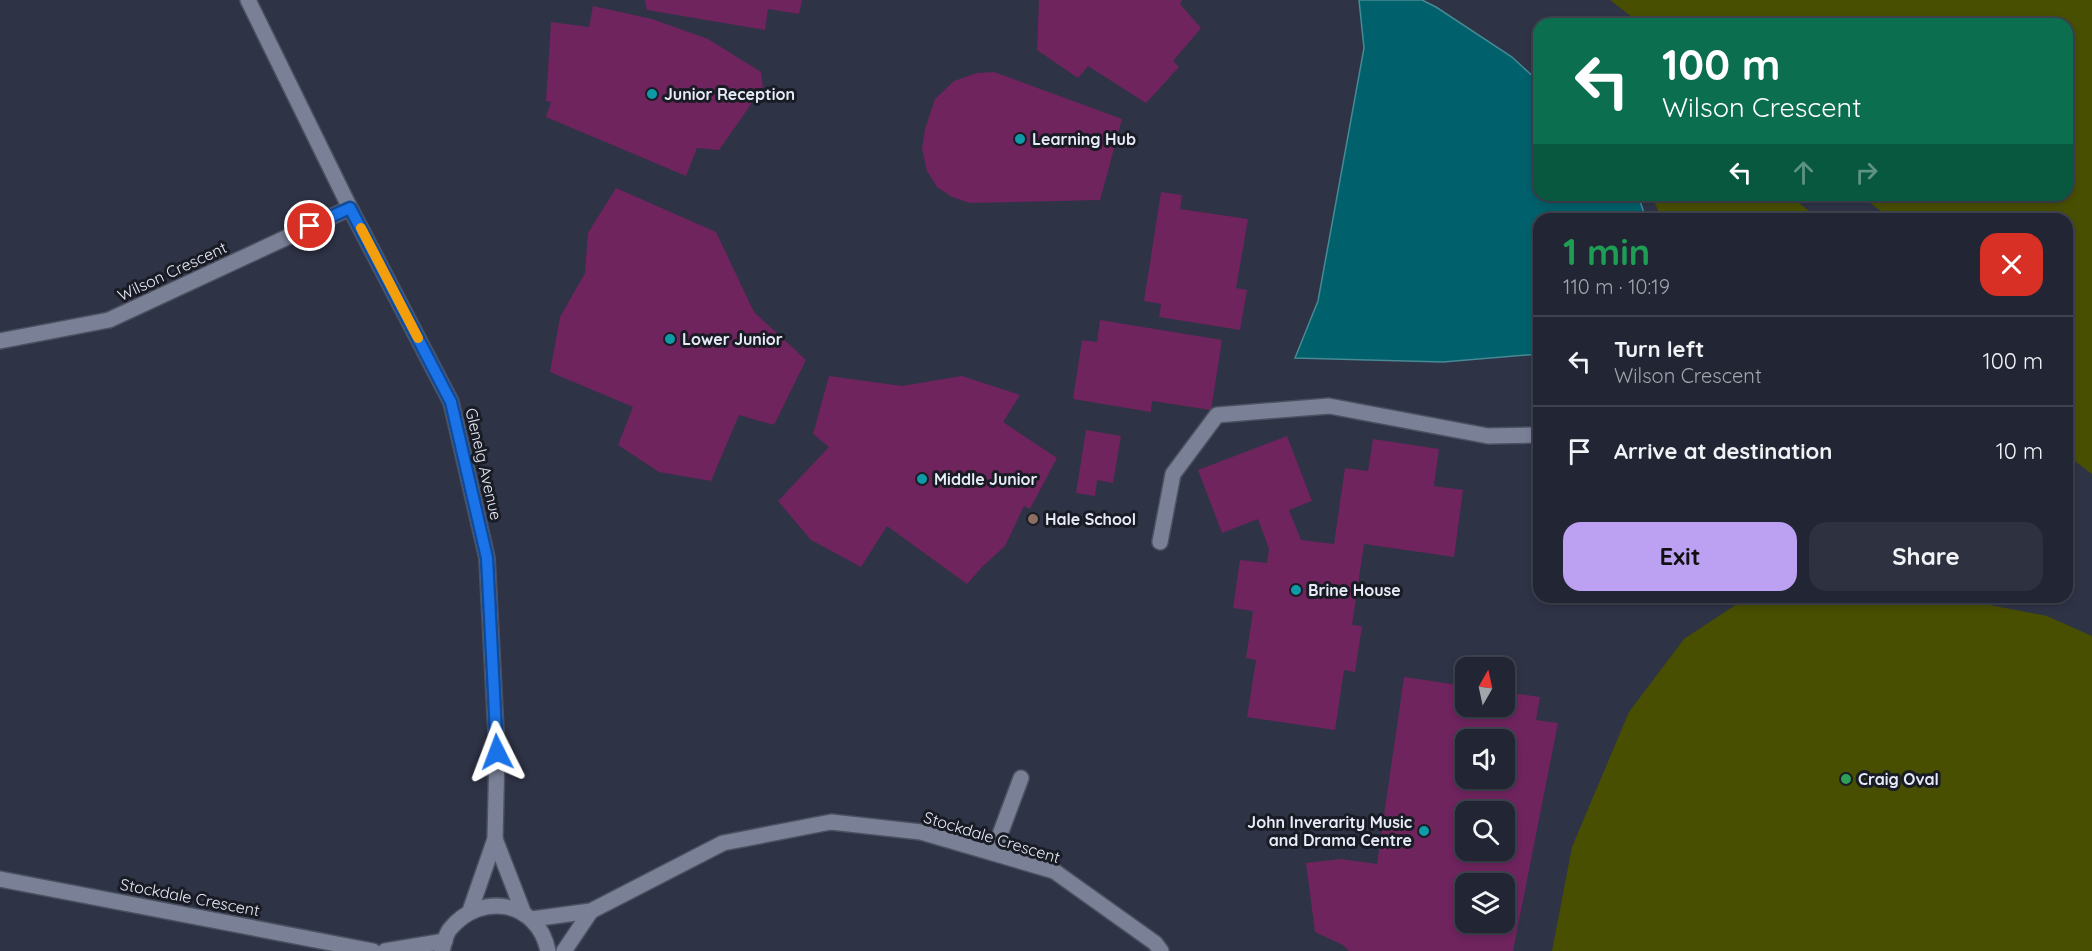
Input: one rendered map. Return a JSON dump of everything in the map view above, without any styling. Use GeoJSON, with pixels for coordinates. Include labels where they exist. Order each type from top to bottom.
{"type":"FeatureCollection","features":[{"type":"Feature","properties":{"kind":"street","name":"Glenelg Avenue"},"geometry":{"type":"LineString","coordinates":[[248,0],[350,208],[451,402],[487,558],[497,752],[495,839],[470,911],[448,931],[443,946]]}},
{"type":"Feature","properties":{"kind":"street","name":"Wilson Crescent"},"geometry":{"type":"LineString","coordinates":[[0,341],[109,320],[350,208]]}},
{"type":"Feature","properties":{"kind":"street"},"geometry":{"type":"LineString","coordinates":[[1161,542],[1173,474],[1217,415],[1329,406],[1488,436],[1533,435]]}},
{"type":"Feature","properties":{"kind":"street"},"geometry":{"type":"LineString","coordinates":[[993,853],[1021,778]]}},
{"type":"Feature","properties":{"kind":"street","name":"Stockdale Crescent"},"geometry":{"type":"LineString","coordinates":[[528,916],[591,911],[723,843],[831,822],[921,832],[1053,871],[1155,943],[1161,951]]}},
{"type":"Feature","properties":{"kind":"street","name":"Glenelg Avenue"},"geometry":{"type":"LineString","coordinates":[[495,839],[528,916],[545,935],[548,951]]}},
{"type":"Feature","properties":{"kind":"street","name":"Stockdale Crescent"},"geometry":{"type":"LineString","coordinates":[[0,879],[373,951]]}},
{"type":"Feature","properties":{"kind":"street"},"geometry":{"type":"LineString","coordinates":[[470,911],[491,906],[516,909],[528,916]]}},
{"type":"Feature","properties":{"kind":"street","name":"Stockdale Crescent"},"geometry":{"type":"LineString","coordinates":[[564,951],[591,911]]}},
{"type":"Feature","properties":{"kind":"street"},"geometry":{"type":"LineString","coordinates":[[385,951],[443,946]]}},
{"type":"Feature","properties":{"kind":"green space"},"geometry":{"type":"Polygon","coordinates":[[[1610,0],[2092,0],[2092,474],[2073,460],[2073,213],[1883,213],[1868,201],[2073,201],[2073,18],[1633,18],[1610,0]]]}},
{"type":"Feature","properties":{"kind":"green space"},"geometry":{"type":"Polygon","coordinates":[[[1654,201],[1796,201],[1812,213],[1659,213],[1654,201]]]}},
{"type":"Feature","properties":{"kind":"green space","name":"Craig Oval"},"geometry":{"type":"Polygon","coordinates":[[[1738,603],[1979,603],[2047,616],[2092,636],[2092,951],[1552,951],[1572,847],[1629,712],[1684,639],[1738,603]]]}},
{"type":"Feature","properties":{"kind":"shaded area"},"geometry":{"type":"Polygon","coordinates":[[[1359,0],[1422,0],[1436,7],[1512,57],[1533,76],[1533,201],[1640,201],[1644,213],[1533,213],[1533,354],[1443,362],[1295,358],[1318,301],[1364,48],[1359,0]]]}},
{"type":"Feature","properties":{"kind":"building"},"geometry":{"type":"Polygon","coordinates":[[[645,0],[802,0],[799,14],[768,9],[765,30],[647,10],[645,0]]]}},
{"type":"Feature","properties":{"kind":"building"},"geometry":{"type":"Polygon","coordinates":[[[1039,0],[1182,0],[1180,4],[1201,28],[1173,61],[1179,67],[1146,103],[1088,66],[1078,78],[1037,50],[1039,0]]]}},
{"type":"Feature","properties":{"kind":"building","name":"Junior Reception"},"geometry":{"type":"Polygon","coordinates":[[[593,6],[652,19],[708,39],[761,72],[763,87],[719,150],[697,148],[686,176],[546,117],[551,102],[546,101],[551,22],[589,27],[593,6]]]}},
{"type":"Feature","properties":{"kind":"building","name":"Learning Hub"},"geometry":{"type":"Polygon","coordinates":[[[994,72],[1122,119],[1100,200],[970,203],[952,197],[937,187],[927,171],[922,149],[925,129],[935,99],[954,81],[977,73],[994,72]]]}},
{"type":"Feature","properties":{"kind":"building","name":"Lower Junior"},"geometry":{"type":"Polygon","coordinates":[[[616,188],[716,232],[754,312],[806,360],[774,425],[739,415],[711,481],[659,472],[618,445],[633,407],[550,372],[560,317],[585,273],[588,233],[616,188]]]}},
{"type":"Feature","properties":{"kind":"building"},"geometry":{"type":"Polygon","coordinates":[[[1161,192],[1182,195],[1180,209],[1248,219],[1236,288],[1247,290],[1240,330],[1159,317],[1161,304],[1144,301],[1161,192]]]}},
{"type":"Feature","properties":{"kind":"building"},"geometry":{"type":"Polygon","coordinates":[[[1100,320],[1222,340],[1211,410],[1152,401],[1151,412],[1073,399],[1082,340],[1097,342],[1100,320]]]}},
{"type":"Feature","properties":{"kind":"building","name":"Middle Junior"},"geometry":{"type":"Polygon","coordinates":[[[829,376],[902,386],[962,376],[1020,395],[1003,422],[1057,458],[1030,509],[1024,506],[1005,546],[967,584],[887,526],[861,567],[811,540],[778,501],[829,447],[813,434],[829,376]]]}},
{"type":"Feature","properties":{"kind":"building"},"geometry":{"type":"Polygon","coordinates":[[[1086,430],[1121,436],[1113,483],[1097,480],[1095,496],[1076,493],[1086,430]]]}},
{"type":"Feature","properties":{"kind":"building","name":"Brine House"},"geometry":{"type":"Polygon","coordinates":[[[1287,436],[1312,501],[1289,510],[1301,540],[1334,544],[1345,468],[1368,471],[1373,439],[1439,449],[1434,486],[1463,490],[1454,557],[1364,544],[1352,625],[1362,626],[1355,672],[1344,670],[1335,730],[1247,717],[1256,660],[1246,658],[1253,611],[1233,608],[1240,560],[1267,563],[1269,549],[1258,519],[1222,533],[1198,470],[1287,436]]]}},
{"type":"Feature","properties":{"kind":"building","name":"John Inverarity Music and Drama Centre"},"geometry":{"type":"Polygon","coordinates":[[[1404,677],[1455,684],[1455,717],[1515,717],[1515,694],[1540,697],[1536,720],[1558,723],[1513,951],[1349,951],[1343,945],[1315,932],[1306,863],[1341,859],[1377,864],[1404,677]]]}},
{"type":"Feature","properties":{"kind":"slow traffic"},"geometry":{"type":"LineString","coordinates":[[361,228],[418,338]]}},
{"type":"Feature","properties":{"kind":"place","name":"Junior Reception"},"geometry":{"type":"Point","coordinates":[652,94]}},
{"type":"Feature","properties":{"kind":"place","name":"Learning Hub"},"geometry":{"type":"Point","coordinates":[1020,139]}},
{"type":"Feature","properties":{"kind":"place","name":"Lower Junior"},"geometry":{"type":"Point","coordinates":[670,339]}},
{"type":"Feature","properties":{"kind":"place","name":"Middle Junior"},"geometry":{"type":"Point","coordinates":[922,479]}},
{"type":"Feature","properties":{"kind":"place","name":"Hale School"},"geometry":{"type":"Point","coordinates":[1033,519]}},
{"type":"Feature","properties":{"kind":"place","name":"Brine House"},"geometry":{"type":"Point","coordinates":[1296,590]}},
{"type":"Feature","properties":{"kind":"place","name":"Craig Oval"},"geometry":{"type":"Point","coordinates":[1846,779]}},
{"type":"Feature","properties":{"kind":"place","name":"John Inverarity Music and Drama Centre"},"geometry":{"type":"Point","coordinates":[1424,831]}},
{"type":"Feature","properties":{"kind":"route"},"geometry":{"type":"LineString","coordinates":[[310,226],[350,208],[451,402],[487,558],[497,752]]}}]}
